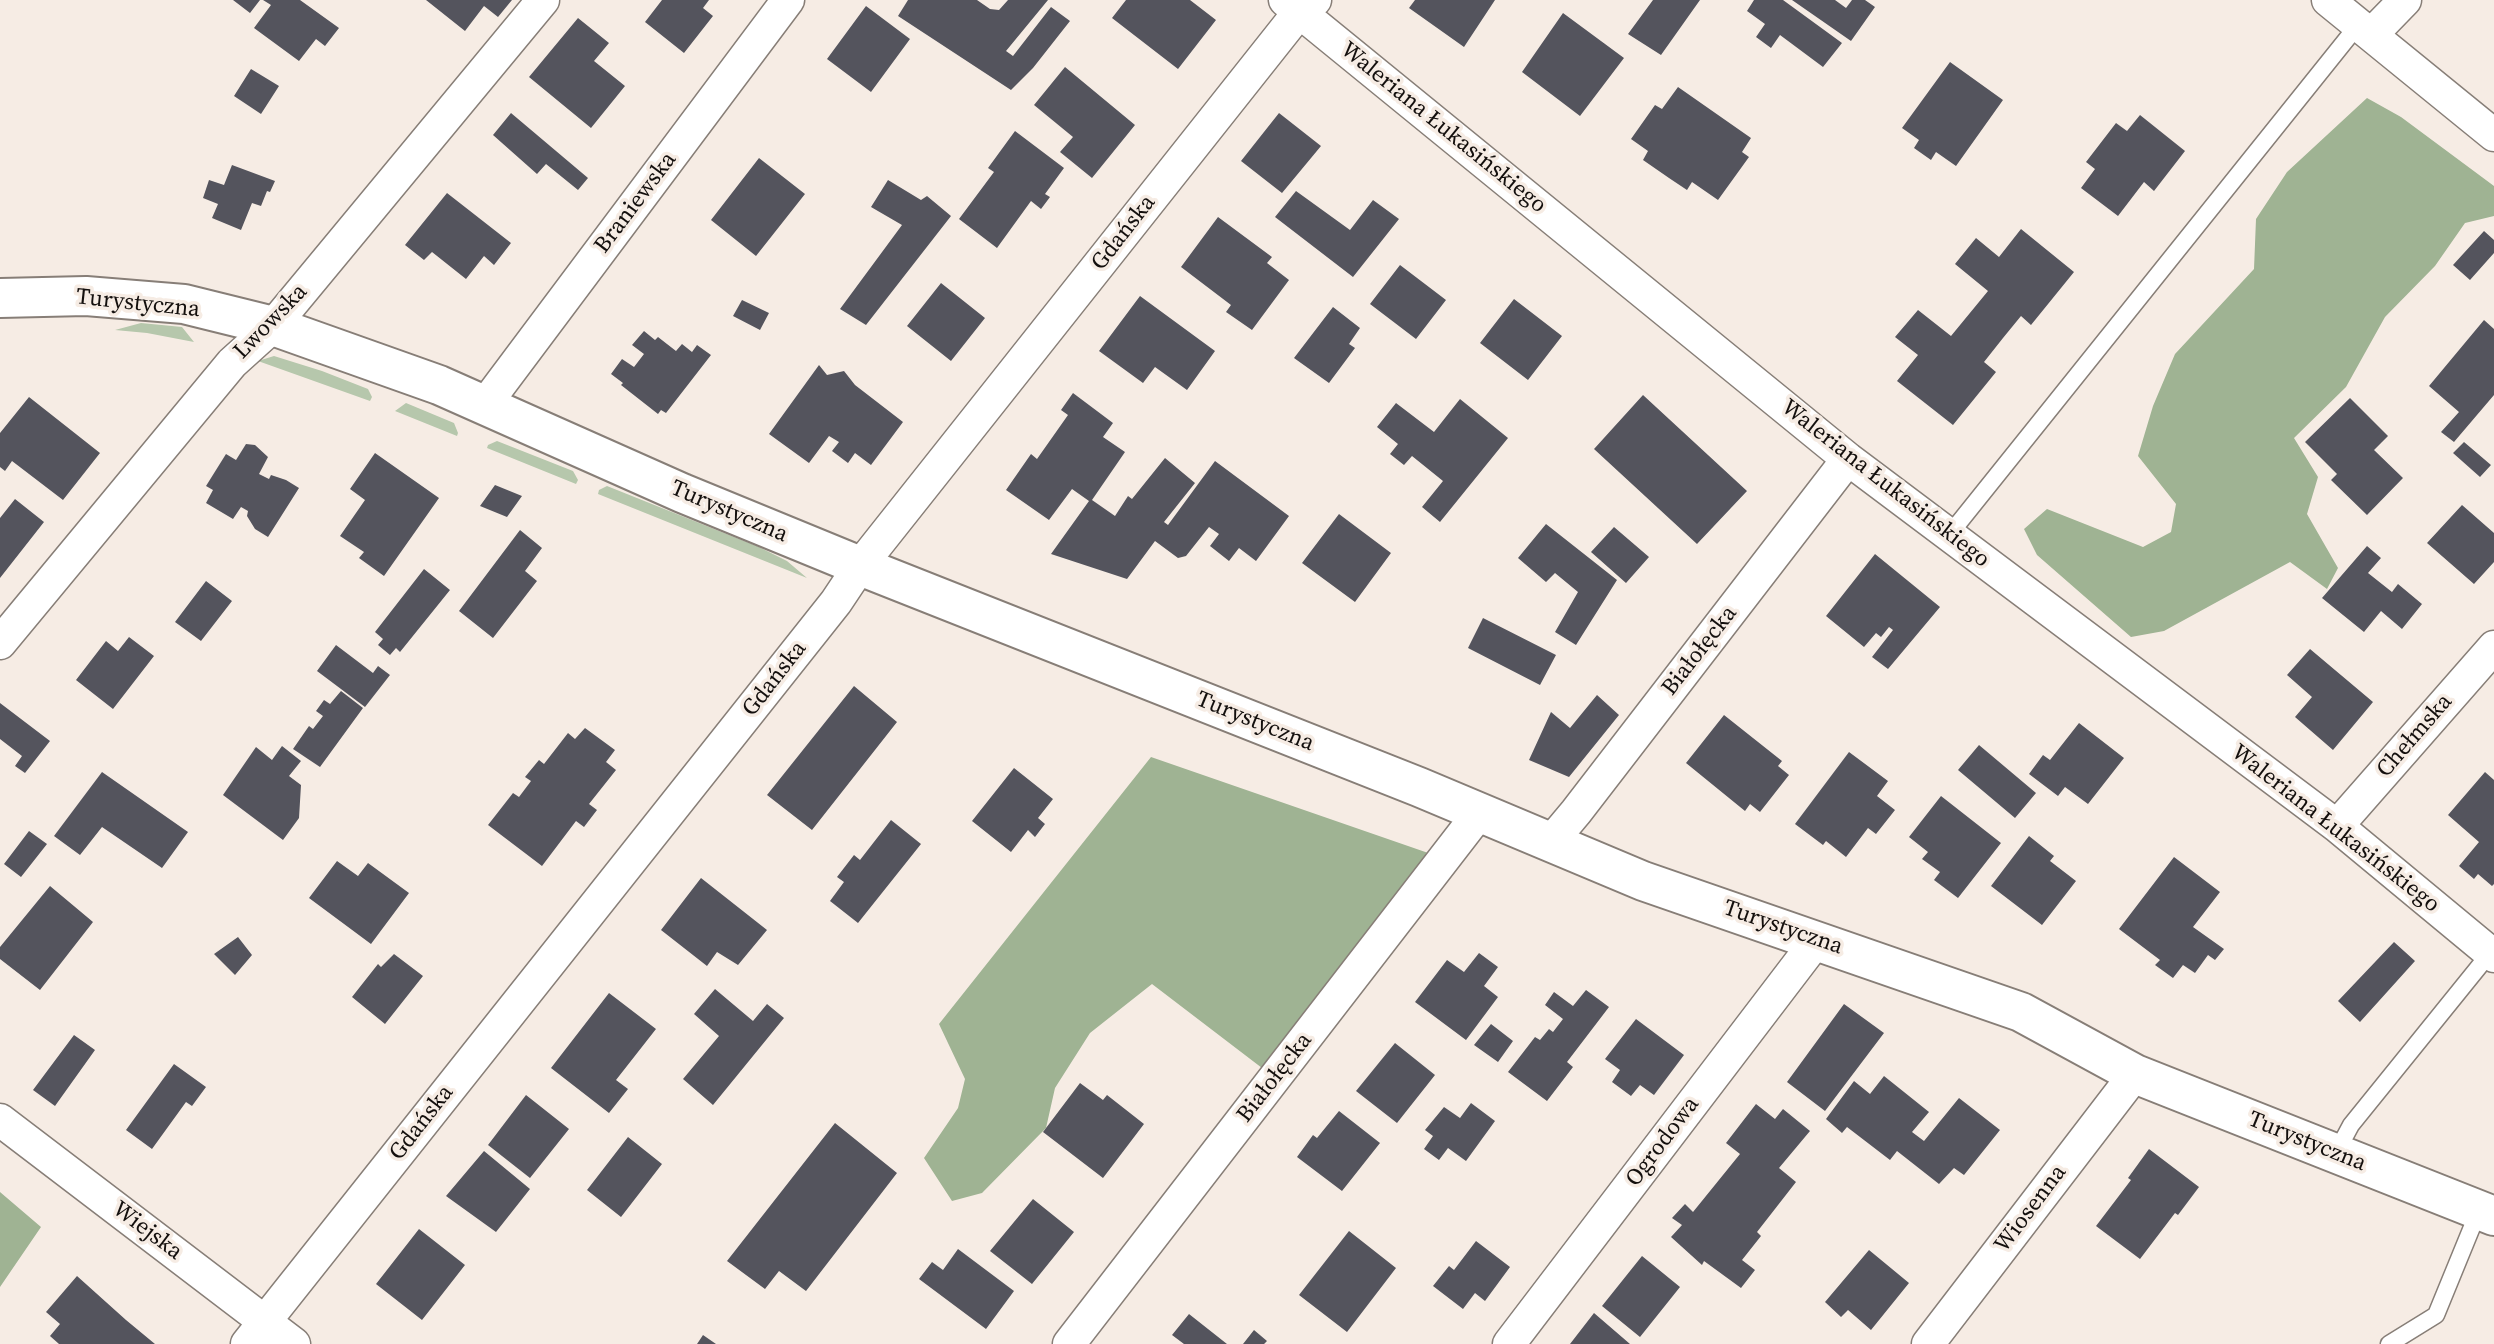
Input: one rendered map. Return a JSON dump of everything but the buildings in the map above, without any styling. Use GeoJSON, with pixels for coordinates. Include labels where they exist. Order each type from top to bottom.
{"type":"FeatureCollection","features":[{"type":"Feature","properties":{"kind":"street","name":"Lwowska"},"geometry":{"type":"LineString","coordinates":[[0,643],[232,363],[273,327],[543,0]]}},
{"type":"Feature","properties":{"kind":"street","name":"Braniewska"},"geometry":{"type":"LineString","coordinates":[[484,406],[788,0]]}},
{"type":"Feature","properties":{"kind":"street"},"geometry":{"type":"LineString","coordinates":[[2328,0],[2494,135]]}},
{"type":"Feature","properties":{"kind":"street"},"geometry":{"type":"LineString","coordinates":[[2365,30],[2405,0]]}},
{"type":"Feature","properties":{"kind":"street","name":"Waleriana Łukasińskiego"},"geometry":{"type":"LineString","coordinates":[[1300,4],[1848,459],[2337,826],[2492,954]]}},
{"type":"Feature","properties":{"kind":"street","name":"Gdańska"},"geometry":{"type":"LineString","coordinates":[[256,1332],[836,602],[860,566],[1300,4]]}},
{"type":"Feature","properties":{"kind":"street","name":"Turystyczna"},"geometry":{"type":"LineString","coordinates":[[0,298],[86,296],[184,304],[273,327],[439,385],[682,493],[1480,812],[1643,881],[2021,1012],[2135,1074],[2487,1213]]}},
{"type":"Feature","properties":{"kind":"street","name":"Białołęcka"},"geometry":{"type":"LineString","coordinates":[[1550,843],[1848,459]]}},
{"type":"Feature","properties":{"kind":"street","name":"Chełmska"},"geometry":{"type":"LineString","coordinates":[[2337,826],[2494,647]]}},
{"type":"Feature","properties":{"kind":"street","name":"Białołęcka"},"geometry":{"type":"LineString","coordinates":[[1069,1344],[1480,812]]}},
{"type":"Feature","properties":{"kind":"street","name":"Ogrodowa"},"geometry":{"type":"LineString","coordinates":[[1508,1344],[1817,940]]}},
{"type":"Feature","properties":{"kind":"street","name":"Wiosenna"},"geometry":{"type":"LineString","coordinates":[[1928,1344],[2135,1074]]}},
{"type":"Feature","properties":{"kind":"street","name":"Wiejska"},"geometry":{"type":"LineString","coordinates":[[0,1120],[256,1332],[294,1344]]}},
{"type":"Feature","properties":{"kind":"lane"},"geometry":{"type":"LineString","coordinates":[[1949,535],[2365,30]]}},
{"type":"Feature","properties":{"kind":"lane"},"geometry":{"type":"LineString","coordinates":[[2336,1153],[2351,1125],[2492,954]]}},
{"type":"Feature","properties":{"kind":"lane"},"geometry":{"type":"LineString","coordinates":[[2389,1344],[2435,1315],[2487,1213]]}},
{"type":"Feature","properties":{"kind":"green space"},"geometry":{"type":"Polygon","coordinates":[[[2367,98],[2401,117],[2494,186],[2494,216],[2465,223],[2435,266],[2385,317],[2346,387],[2294,438],[2318,477],[2307,514],[2338,568],[2327,589],[2290,562],[2164,631],[2131,637],[2037,555],[2024,529],[2047,509],[2143,547],[2171,532],[2176,504],[2138,456],[2153,406],[2175,354],[2254,269],[2256,219],[2287,172],[2367,98]]]}},
{"type":"Feature","properties":{"kind":"green space"},"geometry":{"type":"Polygon","coordinates":[[[141,323],[182,327],[194,342],[115,330],[141,323]]]}},
{"type":"Feature","properties":{"kind":"green space"},"geometry":{"type":"Polygon","coordinates":[[[274,356],[368,389],[372,397],[370,401],[258,361],[274,356]]]}},
{"type":"Feature","properties":{"kind":"green space"},"geometry":{"type":"Polygon","coordinates":[[[406,403],[454,423],[457,436],[395,411],[406,403]]]}},
{"type":"Feature","properties":{"kind":"green space"},"geometry":{"type":"Polygon","coordinates":[[[497,441],[573,471],[578,480],[576,484],[487,448],[497,441]]]}},
{"type":"Feature","properties":{"kind":"green space"},"geometry":{"type":"Polygon","coordinates":[[[607,486],[759,547],[787,561],[807,578],[598,494],[599,490],[607,486]]]}},
{"type":"Feature","properties":{"kind":"green space"},"geometry":{"type":"Polygon","coordinates":[[[1151,757],[1434,855],[1262,1068],[1152,984],[1090,1033],[1055,1088],[1046,1128],[982,1193],[952,1201],[924,1158],[958,1108],[965,1079],[939,1024],[1151,757]]]}},
{"type":"Feature","properties":{"kind":"green space"},"geometry":{"type":"Polygon","coordinates":[[[0,1192],[41,1227],[0,1287],[0,1192]]]}}]}
